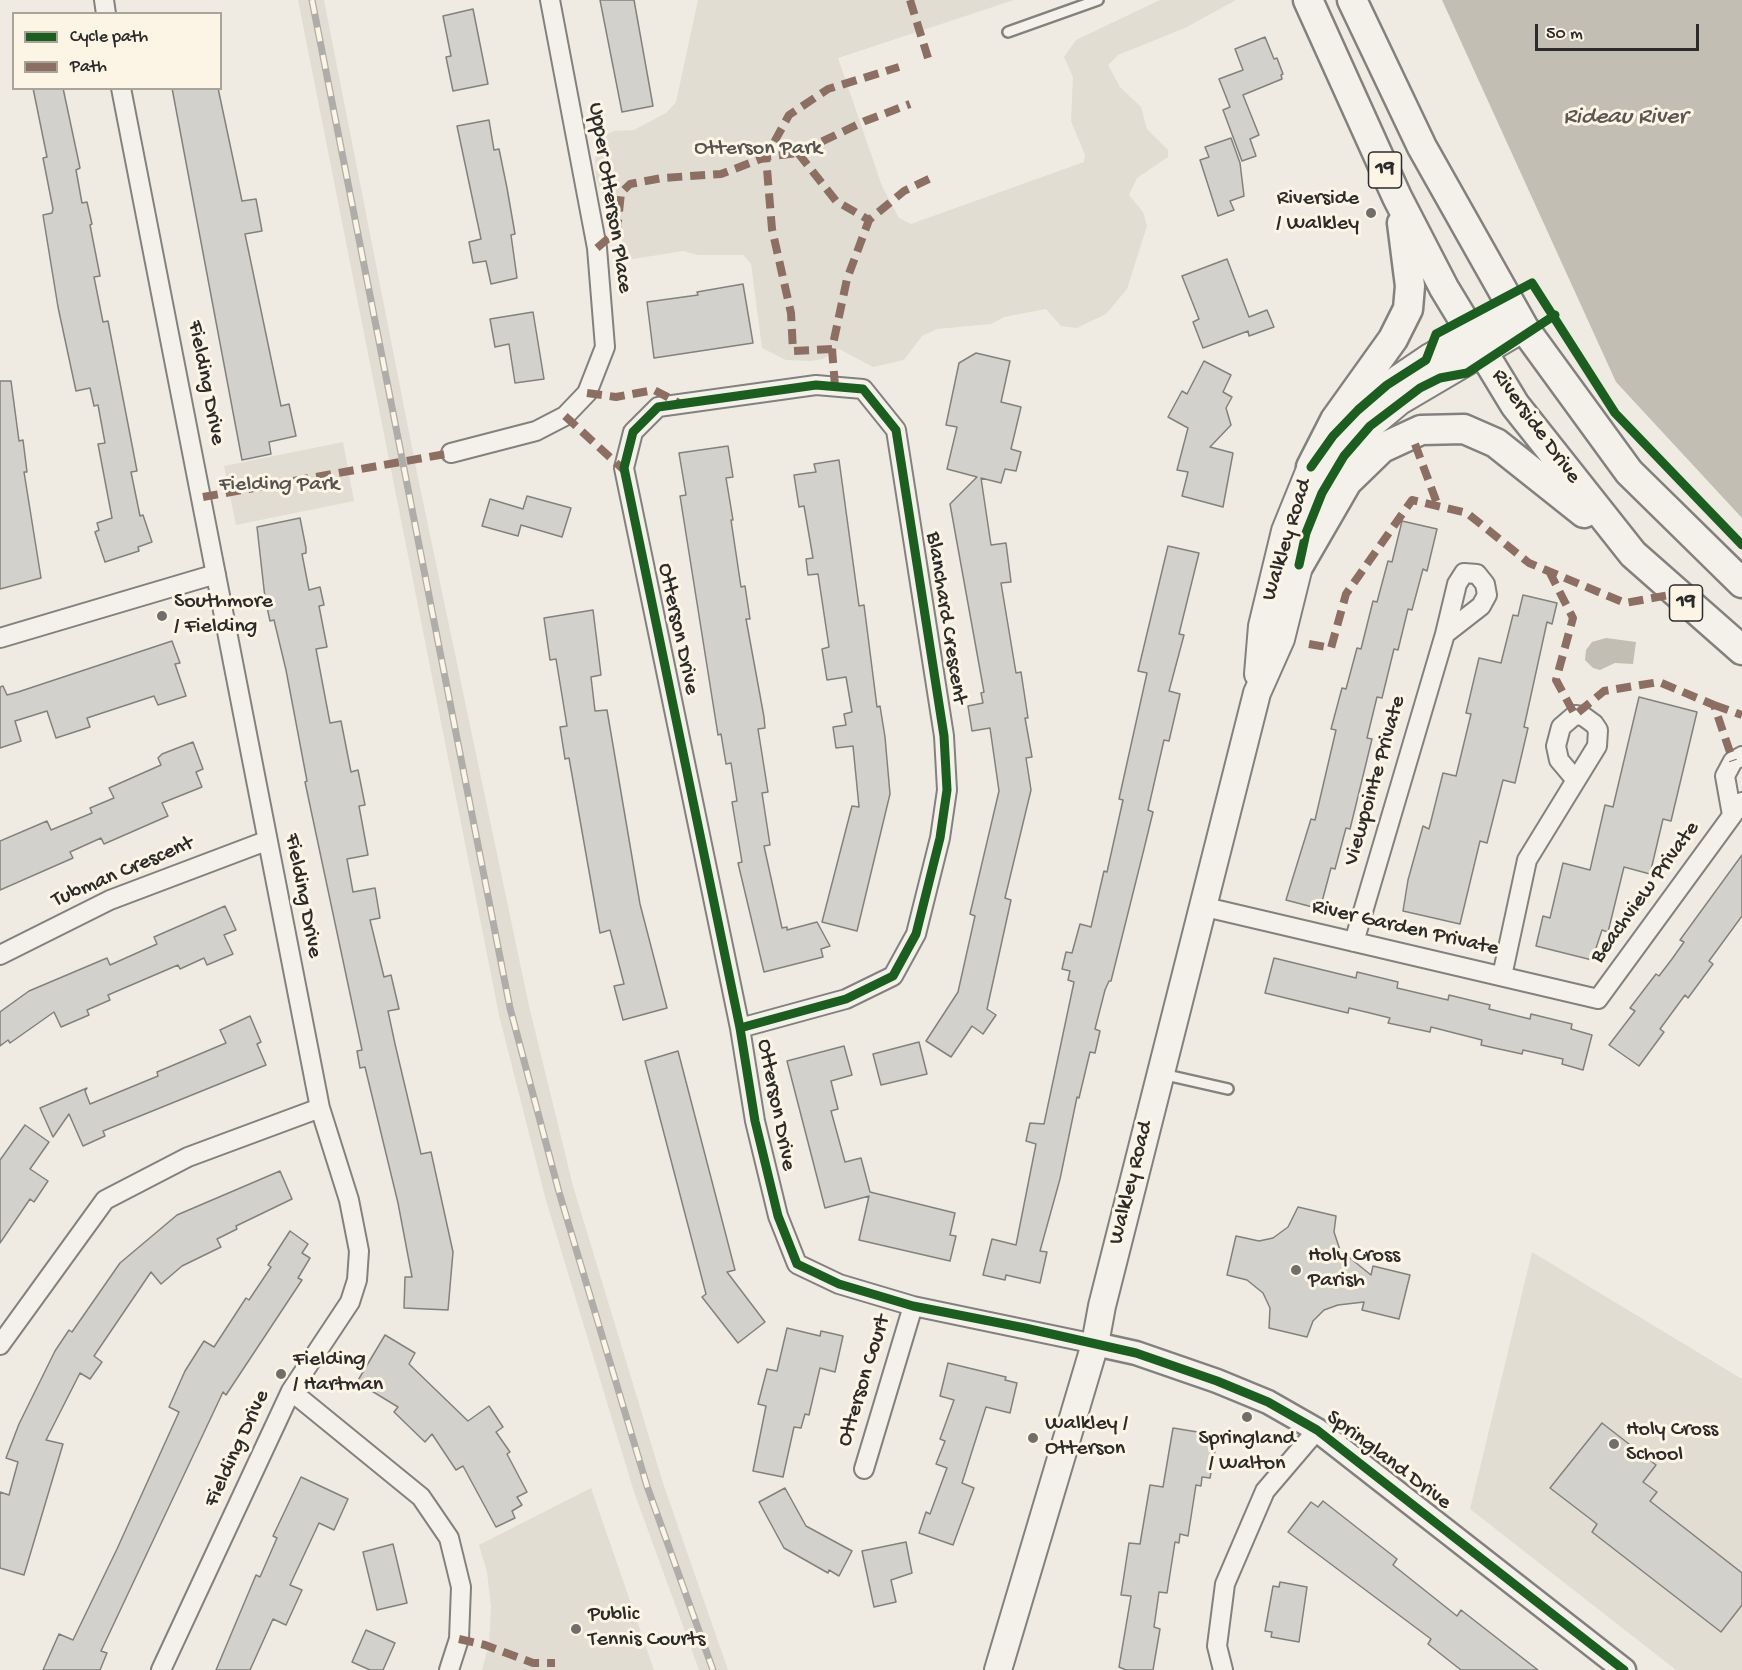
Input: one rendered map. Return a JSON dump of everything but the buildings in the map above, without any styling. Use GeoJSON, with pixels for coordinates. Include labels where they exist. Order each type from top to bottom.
{"type":"FeatureCollection","features":[{"type":"Feature","properties":{"kind":"main road","name":"Riverside Drive"},"geometry":{"type":"LineString","coordinates":[[1308,0],[1398,197],[1477,345],[1541,440],[1633,554],[1742,650]]}},
{"type":"Feature","properties":{"kind":"main road","name":"19"},"geometry":{"type":"LineString","coordinates":[[1353,0],[1422,147],[1518,319],[1624,465],[1678,523],[1742,584]]}},
{"type":"Feature","properties":{"kind":"main road"},"geometry":{"type":"LineString","coordinates":[[1311,467],[1335,420],[1393,339],[1408,309],[1411,296],[1409,271],[1398,197]]}},
{"type":"Feature","properties":{"kind":"main road","name":"Walkley Road"},"geometry":{"type":"LineString","coordinates":[[998,1670],[1095,1344],[1102,1306],[1201,906],[1257,693],[1281,639],[1306,533],[1322,493],[1356,440],[1400,401],[1477,345],[1518,319]]}},
{"type":"Feature","properties":{"kind":"main road","name":"Walkley Road"},"geometry":{"type":"LineString","coordinates":[[1257,693],[1262,626],[1285,531],[1311,467],[1339,430],[1374,395],[1430,357],[1477,345]]}},
{"type":"Feature","properties":{"kind":"main road"},"geometry":{"type":"LineString","coordinates":[[1299,565],[1337,496],[1360,467],[1382,448],[1410,433],[1432,428],[1476,433],[1507,450],[1633,554]]}},
{"type":"Feature","properties":{"kind":"street","name":"Upper Otterson Place"},"geometry":{"type":"LineString","coordinates":[[451,453],[536,431],[565,416],[587,393],[605,347],[597,248],[550,0]]}},
{"type":"Feature","properties":{"kind":"street","name":"Fielding Drive"},"geometry":{"type":"LineString","coordinates":[[122,90],[201,486],[266,841],[320,1108],[349,1200],[359,1251],[357,1280],[350,1302],[291,1391],[161,1670]]}},
{"type":"Feature","properties":{"kind":"street","name":"Blanchard Crescent"},"geometry":{"type":"LineString","coordinates":[[625,471],[628,443],[633,432],[640,422],[658,407],[816,385],[835,386],[863,389],[896,430],[944,736],[947,789],[940,838],[918,923],[893,976],[846,999],[740,1028]]}},
{"type":"Feature","properties":{"kind":"street","name":"Otterson Drive"},"geometry":{"type":"LineString","coordinates":[[625,471],[740,1028],[755,1120],[778,1216],[797,1264],[839,1284],[913,1306],[1095,1344]]}},
{"type":"Feature","properties":{"kind":"street"},"geometry":{"type":"LineString","coordinates":[[0,638],[216,574]]}},
{"type":"Feature","properties":{"kind":"street","name":"Viewpointe Private"},"geometry":{"type":"LineString","coordinates":[[1354,942],[1445,634]]}},
{"type":"Feature","properties":{"kind":"street","name":"Beachview Private"},"geometry":{"type":"LineString","coordinates":[[1598,999],[1737,808],[1725,776],[1733,761],[1742,756]]}},
{"type":"Feature","properties":{"kind":"street"},"geometry":{"type":"LineString","coordinates":[[1502,976],[1527,860],[1575,778]]}},
{"type":"Feature","properties":{"kind":"street","name":"Tubman Crescent"},"geometry":{"type":"LineString","coordinates":[[0,955],[110,900],[266,841]]}},
{"type":"Feature","properties":{"kind":"street","name":"River Garden Private"},"geometry":{"type":"LineString","coordinates":[[1201,906],[1598,999]]}},
{"type":"Feature","properties":{"kind":"street"},"geometry":{"type":"LineString","coordinates":[[0,1345],[105,1200],[189,1157],[320,1108]]}},
{"type":"Feature","properties":{"kind":"street","name":"Otterson Court"},"geometry":{"type":"LineString","coordinates":[[864,1469],[913,1306]]}},
{"type":"Feature","properties":{"kind":"street","name":"Springland Drive"},"geometry":{"type":"LineString","coordinates":[[1095,1344],[1136,1353],[1217,1380],[1268,1402],[1317,1430],[1618,1668]]}},
{"type":"Feature","properties":{"kind":"street"},"geometry":{"type":"LineString","coordinates":[[291,1391],[421,1497],[449,1538],[461,1587],[459,1639],[448,1670]]}},
{"type":"Feature","properties":{"kind":"street"},"geometry":{"type":"LineString","coordinates":[[1223,1670],[1217,1646],[1225,1584],[1265,1491],[1317,1430]]}},
{"type":"Feature","properties":{"kind":"lane"},"geometry":{"type":"LineString","coordinates":[[1008,32],[1098,0]]}},
{"type":"Feature","properties":{"kind":"lane"},"geometry":{"type":"LineString","coordinates":[[1160,1073],[1228,1089]]}},
{"type":"Feature","properties":{"kind":"shaded area"},"geometry":{"type":"Polygon","coordinates":[[[298,0],[324,0],[417,473],[529,1006],[573,1186],[663,1483],[728,1670],[699,1670],[634,1492],[545,1197],[499,1015],[298,0]]]}},
{"type":"Feature","properties":{"kind":"shaded area","name":"Holy Cross School"},"geometry":{"type":"Polygon","coordinates":[[[1532,1252],[1742,1379],[1742,1670],[1676,1670],[1470,1509],[1532,1252]]]}},
{"type":"Feature","properties":{"kind":"green space","name":"Otterson Park"},"geometry":{"type":"Polygon","coordinates":[[[698,0],[1014,0],[838,58],[882,186],[899,218],[911,224],[1084,162],[1085,155],[1071,121],[1073,77],[1064,57],[1076,40],[1160,0],[1236,0],[1185,28],[1118,55],[1108,65],[1120,87],[1141,107],[1147,129],[1168,150],[1168,157],[1137,178],[1129,195],[1143,212],[1147,226],[1127,289],[1106,314],[1077,328],[1061,326],[1046,309],[1004,317],[991,324],[937,329],[922,336],[904,360],[873,367],[839,349],[823,359],[810,361],[786,360],[762,348],[751,264],[743,255],[698,255],[683,251],[627,260],[625,248],[596,178],[595,155],[603,136],[614,131],[634,130],[666,113],[676,102],[698,0]]]}},
{"type":"Feature","properties":{"kind":"green space","name":"Fielding Park"},"geometry":{"type":"Polygon","coordinates":[[[343,442],[354,501],[236,525],[224,466],[343,442]]]}},
{"type":"Feature","properties":{"kind":"green space"},"geometry":{"type":"Polygon","coordinates":[[[1630,1399],[1742,1485],[1742,1566],[1658,1501],[1664,1493],[1650,1483],[1664,1463],[1611,1423],[1630,1399]]]}},
{"type":"Feature","properties":{"kind":"green space"},"geometry":{"type":"Polygon","coordinates":[[[591,1488],[654,1670],[482,1670],[489,1644],[491,1608],[487,1572],[479,1545],[591,1488]]]}},
{"type":"Feature","properties":{"kind":"green space"},"geometry":{"type":"Polygon","coordinates":[[[1742,1616],[1742,1644],[1728,1634],[1742,1616]]]}},
{"type":"Feature","properties":{"kind":"water","name":"Rideau River"},"geometry":{"type":"Polygon","coordinates":[[[1442,0],[1742,0],[1742,518],[1616,382],[1442,0]]]}},
{"type":"Feature","properties":{"kind":"water"},"geometry":{"type":"Polygon","coordinates":[[[1606,638],[1636,642],[1633,664],[1615,663],[1600,670],[1593,668],[1585,660],[1586,650],[1592,642],[1606,638]]]}},
{"type":"Feature","properties":{"kind":"railway"},"geometry":{"type":"LineString","coordinates":[[312,0],[510,1008],[559,1192],[647,1486],[713,1670]]}},
{"type":"Feature","properties":{"kind":"marked path"},"geometry":{"type":"LineString","coordinates":[[910,0],[928,58]]}},
{"type":"Feature","properties":{"kind":"marked path"},"geometry":{"type":"LineString","coordinates":[[832,349],[793,351],[791,313],[772,229],[766,157],[789,115],[828,89],[899,67]]}},
{"type":"Feature","properties":{"kind":"marked path"},"geometry":{"type":"LineString","coordinates":[[597,248],[617,231],[621,193],[630,184],[662,178],[721,174],[766,157],[798,153],[865,121],[910,104]]}},
{"type":"Feature","properties":{"kind":"marked path"},"geometry":{"type":"LineString","coordinates":[[798,153],[836,201],[869,220]]}},
{"type":"Feature","properties":{"kind":"marked path"},"geometry":{"type":"LineString","coordinates":[[835,386],[832,349],[847,279],[869,220],[904,191],[933,177]]}},
{"type":"Feature","properties":{"kind":"marked path"},"geometry":{"type":"LineString","coordinates":[[587,393],[616,397],[654,390],[679,403]]}},
{"type":"Feature","properties":{"kind":"marked path"},"geometry":{"type":"LineString","coordinates":[[565,416],[625,471]]}},
{"type":"Feature","properties":{"kind":"marked path"},"geometry":{"type":"LineString","coordinates":[[1415,444],[1438,506]]}},
{"type":"Feature","properties":{"kind":"marked path"},"geometry":{"type":"LineString","coordinates":[[203,497],[451,453]]}},
{"type":"Feature","properties":{"kind":"marked path"},"geometry":{"type":"LineString","coordinates":[[1309,644],[1331,648],[1346,594],[1412,500],[1467,513],[1529,563],[1625,603],[1675,594]]}},
{"type":"Feature","properties":{"kind":"marked path"},"geometry":{"type":"LineString","coordinates":[[1549,571],[1573,618],[1556,680],[1575,715],[1604,691],[1659,682],[1714,705],[1733,761]]}},
{"type":"Feature","properties":{"kind":"marked path"},"geometry":{"type":"LineString","coordinates":[[1714,705],[1742,715]]}},
{"type":"Feature","properties":{"kind":"marked path"},"geometry":{"type":"LineString","coordinates":[[459,1639],[485,1645],[533,1663],[555,1663]]}},
{"type":"Feature","properties":{"kind":"cycle path"},"geometry":{"type":"LineString","coordinates":[[1311,467],[1333,436],[1358,410],[1387,385],[1426,360],[1436,334],[1532,283],[1615,413],[1742,545]]}},
{"type":"Feature","properties":{"kind":"cycle path"},"geometry":{"type":"LineString","coordinates":[[1299,565],[1306,533],[1322,493],[1344,456],[1370,426],[1420,388],[1440,378],[1467,373],[1555,315]]}},
{"type":"Feature","properties":{"kind":"cycle path"},"geometry":{"type":"LineString","coordinates":[[740,1028],[846,999],[893,976],[916,934],[940,838],[947,790],[944,736],[896,430],[863,389],[816,385],[658,407],[633,432],[624,468],[740,1028],[755,1121],[778,1216],[797,1264],[839,1284],[913,1306],[1136,1353],[1217,1381],[1268,1402],[1317,1430],[1624,1670]]}},
{"type":"Feature","properties":{"kind":"place","name":"Riverside / Walkley"},"geometry":{"type":"Point","coordinates":[1371,213]}},
{"type":"Feature","properties":{"kind":"place","name":"Southmore / Fielding"},"geometry":{"type":"Point","coordinates":[162,616]}},
{"type":"Feature","properties":{"kind":"place","name":"Holy Cross Parish"},"geometry":{"type":"Point","coordinates":[1296,1270]}},
{"type":"Feature","properties":{"kind":"place","name":"Fielding / Hartman"},"geometry":{"type":"Point","coordinates":[281,1374]}},
{"type":"Feature","properties":{"kind":"place","name":"Springland / Walton"},"geometry":{"type":"Point","coordinates":[1247,1417]}},
{"type":"Feature","properties":{"kind":"place","name":"Walkley / Otterson"},"geometry":{"type":"Point","coordinates":[1033,1438]}},
{"type":"Feature","properties":{"kind":"place","name":"Holy Cross School"},"geometry":{"type":"Point","coordinates":[1614,1444]}},
{"type":"Feature","properties":{"kind":"place","name":"Public Tennis Courts"},"geometry":{"type":"Point","coordinates":[576,1629]}}]}
